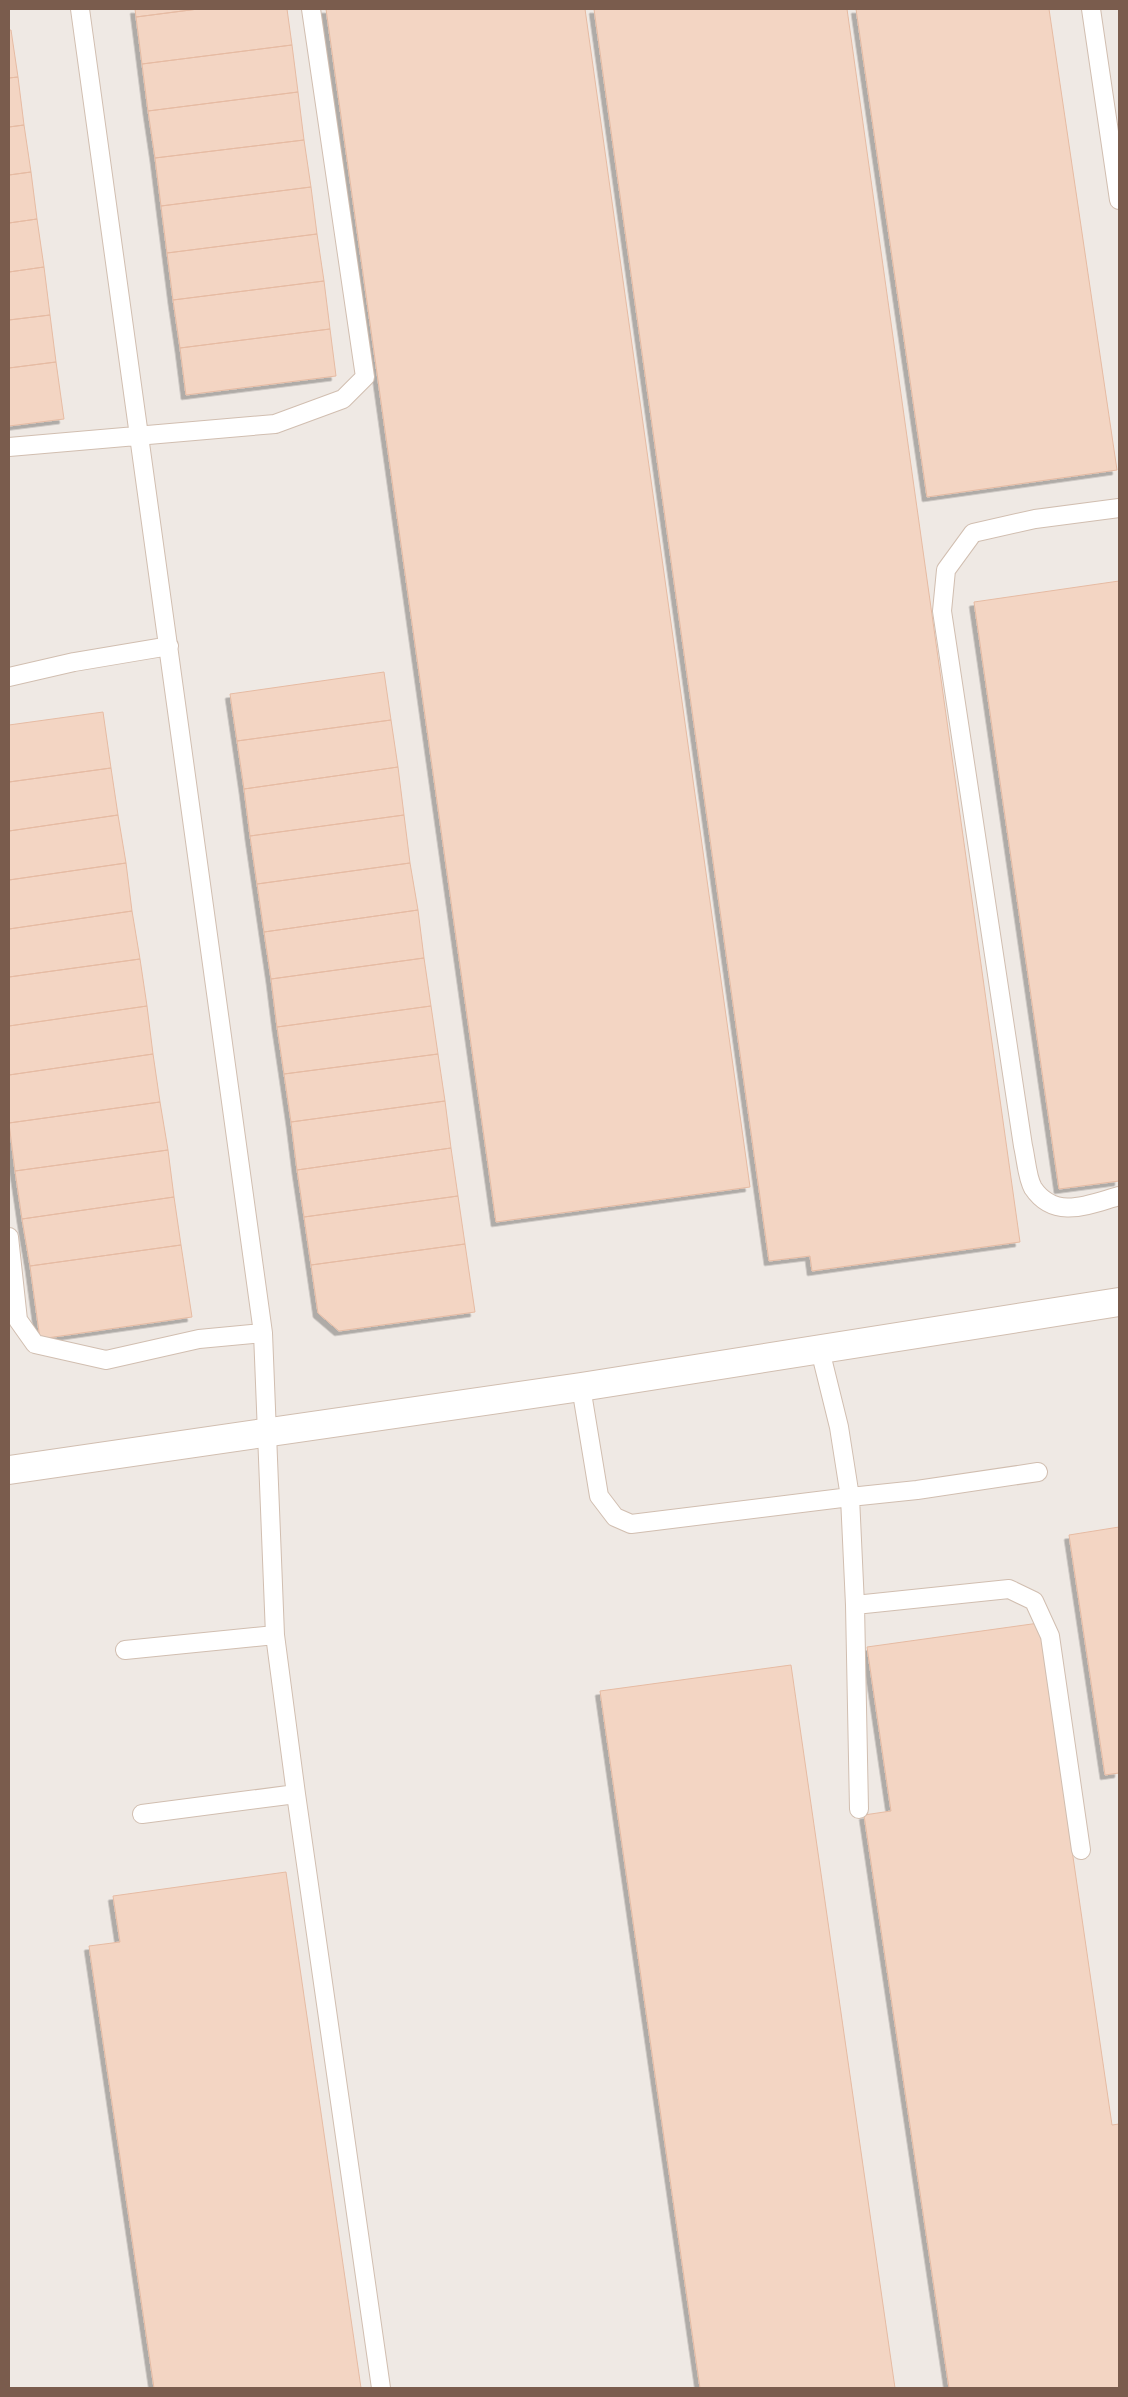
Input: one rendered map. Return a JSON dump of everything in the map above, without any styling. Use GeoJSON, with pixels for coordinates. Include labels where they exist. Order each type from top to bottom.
{"type":"FeatureCollection","features":[{"type":"Feature","properties":{"kind":"street"},"geometry":{"type":"LineString","coordinates":[[9,1470],[581,1387],[1119,1302]]}},
{"type":"Feature","properties":{"kind":"lane"},"geometry":{"type":"LineString","coordinates":[[80,9],[263,1333],[276,1635],[296,1794],[381,2388]]}},
{"type":"Feature","properties":{"kind":"lane"},"geometry":{"type":"LineString","coordinates":[[9,447],[275,424],[343,400],[365,377],[310,9]]}},
{"type":"Feature","properties":{"kind":"lane"},"geometry":{"type":"LineString","coordinates":[[1091,9],[1119,200]]}},
{"type":"Feature","properties":{"kind":"lane"},"geometry":{"type":"LineString","coordinates":[[1119,508],[1035,519],[973,533],[946,570],[942,611],[1023,1146],[1033,1188],[1048,1202],[1069,1209],[1119,1196]]}},
{"type":"Feature","properties":{"kind":"lane"},"geometry":{"type":"LineString","coordinates":[[9,677],[74,662],[169,646]]}},
{"type":"Feature","properties":{"kind":"lane"},"geometry":{"type":"LineString","coordinates":[[9,1237],[18,1320],[35,1344],[106,1360],[199,1339],[263,1333]]}},
{"type":"Feature","properties":{"kind":"lane"},"geometry":{"type":"LineString","coordinates":[[820,1350],[839,1427],[850,1497],[855,1605],[859,1809]]}},
{"type":"Feature","properties":{"kind":"lane"},"geometry":{"type":"LineString","coordinates":[[581,1387],[599,1496],[615,1517],[630,1524],[917,1490],[1038,1472]]}},
{"type":"Feature","properties":{"kind":"lane"},"geometry":{"type":"LineString","coordinates":[[855,1605],[1008,1589],[1034,1601],[1050,1636],[1081,1850]]}},
{"type":"Feature","properties":{"kind":"lane"},"geometry":{"type":"LineString","coordinates":[[125,1650],[276,1635]]}},
{"type":"Feature","properties":{"kind":"lane"},"geometry":{"type":"LineString","coordinates":[[142,1814],[296,1794]]}},
{"type":"Feature","properties":{"kind":"shaded area"},"geometry":{"type":"Polygon","coordinates":[[[9,9],[1119,9],[1119,2388],[9,2388],[9,9]]]}},
{"type":"Feature","properties":{"kind":"building"},"geometry":{"type":"Polygon","coordinates":[[[135,9],[198,9],[136,17],[135,9]]]}},
{"type":"Feature","properties":{"kind":"building"},"geometry":{"type":"Polygon","coordinates":[[[198,9],[287,9],[292,45],[142,64],[136,17],[198,9]]]}},
{"type":"Feature","properties":{"kind":"building"},"geometry":{"type":"Polygon","coordinates":[[[326,9],[585,9],[750,1187],[496,1222],[326,9]]]}},
{"type":"Feature","properties":{"kind":"building"},"geometry":{"type":"Polygon","coordinates":[[[594,9],[847,9],[1020,1242],[812,1271],[810,1256],[769,1261],[594,9]]]}},
{"type":"Feature","properties":{"kind":"building"},"geometry":{"type":"Polygon","coordinates":[[[856,9],[1049,9],[1117,470],[927,497],[856,9]]]}},
{"type":"Feature","properties":{"kind":"building"},"geometry":{"type":"Polygon","coordinates":[[[9,30],[11,30],[18,77],[9,78],[9,30]]]}},
{"type":"Feature","properties":{"kind":"building"},"geometry":{"type":"Polygon","coordinates":[[[292,45],[298,92],[148,111],[142,64],[292,45]]]}},
{"type":"Feature","properties":{"kind":"building"},"geometry":{"type":"Polygon","coordinates":[[[18,77],[24,125],[9,127],[9,78],[18,77]]]}},
{"type":"Feature","properties":{"kind":"building"},"geometry":{"type":"Polygon","coordinates":[[[298,92],[304,140],[155,158],[148,111],[298,92]]]}},
{"type":"Feature","properties":{"kind":"building"},"geometry":{"type":"Polygon","coordinates":[[[24,125],[31,172],[9,175],[9,127],[24,125]]]}},
{"type":"Feature","properties":{"kind":"building"},"geometry":{"type":"Polygon","coordinates":[[[304,140],[311,187],[161,206],[155,158],[304,140]]]}},
{"type":"Feature","properties":{"kind":"building"},"geometry":{"type":"Polygon","coordinates":[[[31,172],[37,219],[9,223],[9,175],[31,172]]]}},
{"type":"Feature","properties":{"kind":"building"},"geometry":{"type":"Polygon","coordinates":[[[311,187],[317,234],[167,253],[161,206],[311,187]]]}},
{"type":"Feature","properties":{"kind":"building"},"geometry":{"type":"Polygon","coordinates":[[[37,219],[44,267],[9,272],[9,223],[37,219]]]}},
{"type":"Feature","properties":{"kind":"building"},"geometry":{"type":"Polygon","coordinates":[[[317,234],[324,281],[173,300],[167,253],[317,234]]]}},
{"type":"Feature","properties":{"kind":"building"},"geometry":{"type":"Polygon","coordinates":[[[44,267],[50,315],[9,320],[9,272],[44,267]]]}},
{"type":"Feature","properties":{"kind":"building"},"geometry":{"type":"Polygon","coordinates":[[[324,281],[330,329],[180,348],[173,300],[324,281]]]}},
{"type":"Feature","properties":{"kind":"building"},"geometry":{"type":"Polygon","coordinates":[[[50,315],[56,362],[9,368],[9,320],[50,315]]]}},
{"type":"Feature","properties":{"kind":"building"},"geometry":{"type":"Polygon","coordinates":[[[330,329],[336,376],[186,395],[180,348],[330,329]]]}},
{"type":"Feature","properties":{"kind":"building"},"geometry":{"type":"Polygon","coordinates":[[[56,362],[64,419],[9,426],[9,368],[56,362]]]}},
{"type":"Feature","properties":{"kind":"building"},"geometry":{"type":"Polygon","coordinates":[[[1119,581],[1119,1181],[1059,1189],[974,602],[1119,581]]]}},
{"type":"Feature","properties":{"kind":"building"},"geometry":{"type":"Polygon","coordinates":[[[384,672],[391,720],[237,741],[230,694],[384,672]]]}},
{"type":"Feature","properties":{"kind":"building"},"geometry":{"type":"Polygon","coordinates":[[[103,712],[111,768],[9,782],[9,725],[103,712]]]}},
{"type":"Feature","properties":{"kind":"building"},"geometry":{"type":"Polygon","coordinates":[[[391,720],[398,767],[244,789],[237,741],[391,720]]]}},
{"type":"Feature","properties":{"kind":"building"},"geometry":{"type":"Polygon","coordinates":[[[398,767],[404,815],[250,836],[244,789],[398,767]]]}},
{"type":"Feature","properties":{"kind":"building"},"geometry":{"type":"Polygon","coordinates":[[[111,768],[118,815],[9,831],[9,782],[111,768]]]}},
{"type":"Feature","properties":{"kind":"building"},"geometry":{"type":"Polygon","coordinates":[[[118,815],[126,863],[9,880],[9,831],[118,815]]]}},
{"type":"Feature","properties":{"kind":"building"},"geometry":{"type":"Polygon","coordinates":[[[404,815],[410,863],[257,884],[250,836],[404,815]]]}},
{"type":"Feature","properties":{"kind":"building"},"geometry":{"type":"Polygon","coordinates":[[[126,863],[132,911],[9,929],[9,880],[126,863]]]}},
{"type":"Feature","properties":{"kind":"building"},"geometry":{"type":"Polygon","coordinates":[[[410,863],[418,910],[264,932],[257,884],[410,863]]]}},
{"type":"Feature","properties":{"kind":"building"},"geometry":{"type":"Polygon","coordinates":[[[418,910],[424,958],[271,979],[264,932],[418,910]]]}},
{"type":"Feature","properties":{"kind":"building"},"geometry":{"type":"Polygon","coordinates":[[[132,911],[140,959],[9,977],[9,929],[132,911]]]}},
{"type":"Feature","properties":{"kind":"building"},"geometry":{"type":"Polygon","coordinates":[[[424,958],[431,1006],[277,1027],[271,979],[424,958]]]}},
{"type":"Feature","properties":{"kind":"building"},"geometry":{"type":"Polygon","coordinates":[[[140,959],[147,1006],[9,1026],[9,977],[140,959]]]}},
{"type":"Feature","properties":{"kind":"building"},"geometry":{"type":"Polygon","coordinates":[[[147,1006],[153,1054],[9,1075],[9,1026],[147,1006]]]}},
{"type":"Feature","properties":{"kind":"building"},"geometry":{"type":"Polygon","coordinates":[[[431,1006],[438,1054],[284,1074],[277,1027],[431,1006]]]}},
{"type":"Feature","properties":{"kind":"building"},"geometry":{"type":"Polygon","coordinates":[[[153,1054],[160,1102],[9,1123],[9,1075],[153,1054]]]}},
{"type":"Feature","properties":{"kind":"building"},"geometry":{"type":"Polygon","coordinates":[[[438,1054],[445,1101],[291,1122],[284,1074],[438,1054]]]}},
{"type":"Feature","properties":{"kind":"building"},"geometry":{"type":"Polygon","coordinates":[[[445,1101],[451,1148],[297,1170],[291,1122],[445,1101]]]}},
{"type":"Feature","properties":{"kind":"building"},"geometry":{"type":"Polygon","coordinates":[[[160,1102],[168,1150],[15,1171],[9,1123],[160,1102]]]}},
{"type":"Feature","properties":{"kind":"building"},"geometry":{"type":"Polygon","coordinates":[[[451,1148],[458,1196],[304,1217],[297,1170],[451,1148]]]}},
{"type":"Feature","properties":{"kind":"building"},"geometry":{"type":"Polygon","coordinates":[[[168,1150],[174,1197],[22,1219],[15,1171],[168,1150]]]}},
{"type":"Feature","properties":{"kind":"building"},"geometry":{"type":"Polygon","coordinates":[[[458,1196],[465,1244],[311,1265],[304,1217],[458,1196]]]}},
{"type":"Feature","properties":{"kind":"building"},"geometry":{"type":"Polygon","coordinates":[[[174,1197],[181,1245],[30,1266],[22,1219],[174,1197]]]}},
{"type":"Feature","properties":{"kind":"building"},"geometry":{"type":"Polygon","coordinates":[[[465,1244],[475,1312],[339,1331],[318,1313],[311,1265],[465,1244]]]}},
{"type":"Feature","properties":{"kind":"building"},"geometry":{"type":"Polygon","coordinates":[[[181,1245],[192,1317],[40,1339],[30,1266],[181,1245]]]}},
{"type":"Feature","properties":{"kind":"building"},"geometry":{"type":"Polygon","coordinates":[[[1119,1527],[1119,1773],[1105,1775],[1069,1535],[1119,1527]]]}},
{"type":"Feature","properties":{"kind":"building"},"geometry":{"type":"Polygon","coordinates":[[[1039,1623],[1112,2125],[1119,2124],[1119,2388],[949,2388],[864,1815],[891,1811],[867,1647],[1039,1623]]]}},
{"type":"Feature","properties":{"kind":"building"},"geometry":{"type":"Polygon","coordinates":[[[791,1665],[895,2388],[700,2388],[600,1691],[791,1665]]]}},
{"type":"Feature","properties":{"kind":"building"},"geometry":{"type":"Polygon","coordinates":[[[286,1872],[361,2388],[154,2388],[89,1946],[120,1942],[113,1896],[286,1872]]]}}]}
